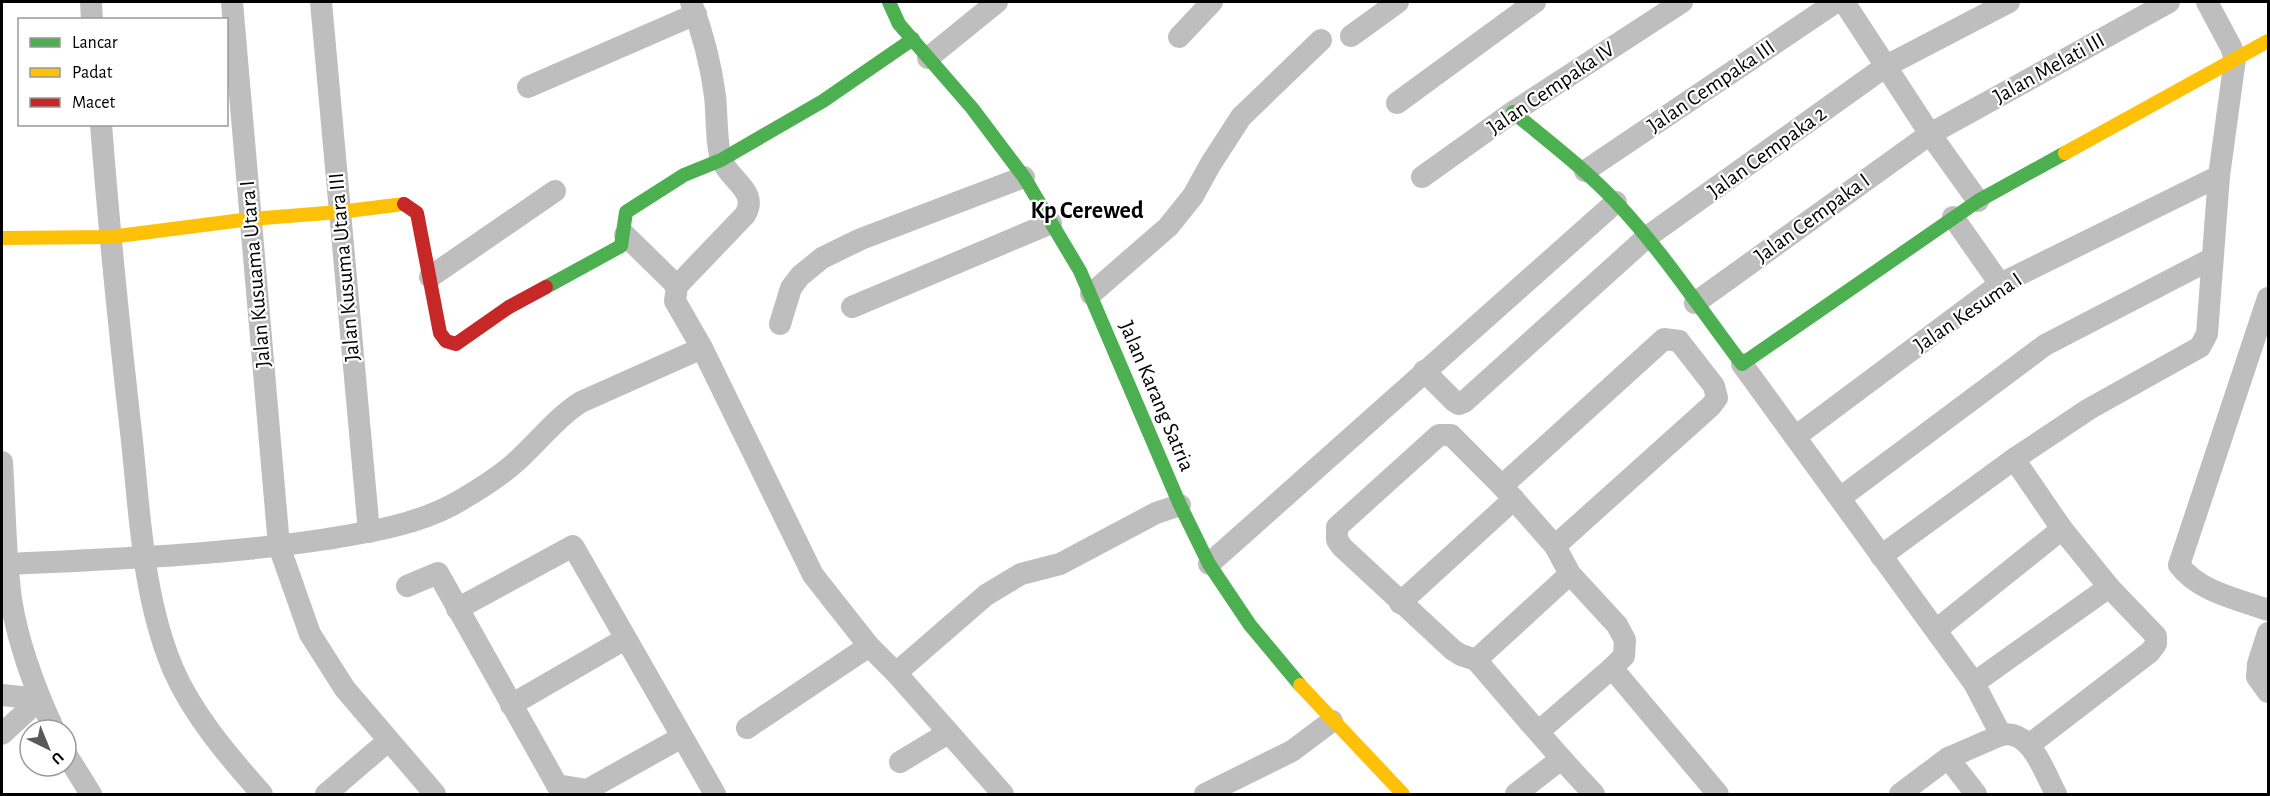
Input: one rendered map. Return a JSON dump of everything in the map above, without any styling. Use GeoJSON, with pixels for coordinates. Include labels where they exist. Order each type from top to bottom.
{"type":"FeatureCollection","features":[{"type":"Feature","properties":{"kind":"street"},"geometry":{"type":"LineString","coordinates":[[91,2],[92,18]]}},
{"type":"Feature","properties":{"kind":"street","name":"Jalan Kusuama Utara I"},"geometry":{"type":"LineString","coordinates":[[232,2],[279,546],[310,634],[345,689],[435,795]]}},
{"type":"Feature","properties":{"kind":"street","name":"Jalan Kusuma Utara III"},"geometry":{"type":"LineString","coordinates":[[321,2],[369,532]]}},
{"type":"Feature","properties":{"kind":"street","name":"Jalan Karang Satria"},"geometry":{"type":"LineString","coordinates":[[889,2],[899,24],[972,108],[1024,177],[1051,223],[1091,294],[1180,505],[1209,564],[1250,625],[1287,672],[1403,795]]}},
{"type":"Feature","properties":{"kind":"street"},"geometry":{"type":"LineString","coordinates":[[928,58],[997,2]]}},
{"type":"Feature","properties":{"kind":"street"},"geometry":{"type":"LineString","coordinates":[[1179,38],[1212,2]]}},
{"type":"Feature","properties":{"kind":"street"},"geometry":{"type":"LineString","coordinates":[[1351,36],[1398,2]]}},
{"type":"Feature","properties":{"kind":"street"},"geometry":{"type":"LineString","coordinates":[[1396,103],[1534,2]]}},
{"type":"Feature","properties":{"kind":"street","name":"Jalan Cempaka IV"},"geometry":{"type":"LineString","coordinates":[[1422,177],[1513,112],[1682,2]]}},
{"type":"Feature","properties":{"kind":"street","name":"Jalan Cempaka III"},"geometry":{"type":"LineString","coordinates":[[1585,171],[1836,2]]}},
{"type":"Feature","properties":{"kind":"street"},"geometry":{"type":"LineString","coordinates":[[1844,2],[1930,134],[1977,201]]}},
{"type":"Feature","properties":{"kind":"street","name":"Jalan Cempaka 2"},"geometry":{"type":"LineString","coordinates":[[1424,370],[1454,401],[1459,404],[1464,402],[1647,237],[1886,66],[2009,2]]}},
{"type":"Feature","properties":{"kind":"street","name":"Jalan Melati III"},"geometry":{"type":"LineString","coordinates":[[1930,134],[2169,2]]}},
{"type":"Feature","properties":{"kind":"street"},"geometry":{"type":"LineString","coordinates":[[1881,556],[2014,459],[2089,409],[2200,347],[2206,334],[2219,176],[2235,59],[2207,2]]}},
{"type":"Feature","properties":{"kind":"street"},"geometry":{"type":"LineString","coordinates":[[528,87],[693,8],[715,94],[721,160],[750,198],[750,207],[677,286],[675,301],[702,348],[813,575],[869,646],[896,673],[1003,795]]}},
{"type":"Feature","properties":{"kind":"street"},"geometry":{"type":"LineString","coordinates":[[677,286],[625,235],[622,221],[626,212],[684,175],[721,160],[823,101],[913,39]]}},
{"type":"Feature","properties":{"kind":"street"},"geometry":{"type":"LineString","coordinates":[[1091,294],[1168,227],[1193,196],[1241,117],[1322,40]]}},
{"type":"Feature","properties":{"kind":"street"},"geometry":{"type":"LineString","coordinates":[[1742,364],[1977,201],[2268,40]]}},
{"type":"Feature","properties":{"kind":"street"},"geometry":{"type":"LineString","coordinates":[[1513,112],[1585,171],[1647,237],[1974,683],[2001,735]]}},
{"type":"Feature","properties":{"kind":"street"},"geometry":{"type":"LineString","coordinates":[[101,126],[110,237],[144,557],[161,636],[174,670],[192,705],[262,795]]}},
{"type":"Feature","properties":{"kind":"street","name":"Jalan Cempaka I"},"geometry":{"type":"LineString","coordinates":[[1695,303],[1930,134]]}},
{"type":"Feature","properties":{"kind":"street","name":"Jalan Kesuma I"},"geometry":{"type":"LineString","coordinates":[[1795,437],[2000,285],[2219,176]]}},
{"type":"Feature","properties":{"kind":"street"},"geometry":{"type":"LineString","coordinates":[[780,324],[791,288],[800,276],[822,258],[861,239],[1024,177]]}},
{"type":"Feature","properties":{"kind":"street"},"geometry":{"type":"LineString","coordinates":[[430,277],[555,191]]}},
{"type":"Feature","properties":{"kind":"street"},"geometry":{"type":"LineString","coordinates":[[1209,564],[1424,370],[1616,202]]}},
{"type":"Feature","properties":{"kind":"street"},"geometry":{"type":"LineString","coordinates":[[2,238],[110,237],[250,219],[405,204],[417,213],[419,220],[440,333],[445,341],[456,344],[509,307],[621,246],[625,235]]}},
{"type":"Feature","properties":{"kind":"street"},"geometry":{"type":"LineString","coordinates":[[1953,217],[2000,285]]}},
{"type":"Feature","properties":{"kind":"street"},"geometry":{"type":"LineString","coordinates":[[852,307],[1051,223]]}},
{"type":"Feature","properties":{"kind":"street"},"geometry":{"type":"LineString","coordinates":[[1840,498],[2045,345],[2211,259]]}},
{"type":"Feature","properties":{"kind":"street"},"geometry":{"type":"LineString","coordinates":[[2268,298],[2179,565],[2197,584],[2268,610]]}},
{"type":"Feature","properties":{"kind":"street"},"geometry":{"type":"LineString","coordinates":[[1400,603],[1508,492],[1664,339],[1679,341],[1714,386],[1717,398],[1711,406],[1555,546]]}},
{"type":"Feature","properties":{"kind":"street"},"geometry":{"type":"LineString","coordinates":[[9,564],[144,557],[279,546],[369,532],[414,521],[456,503],[515,463],[567,411],[581,402],[702,348]]}},
{"type":"Feature","properties":{"kind":"street"},"geometry":{"type":"LineString","coordinates":[[1538,732],[1624,656],[1625,640],[1617,625],[1570,574],[1555,546],[1508,492],[1451,435],[1439,435],[1337,527],[1337,540],[1342,548],[1453,650],[1476,660],[1561,759],[1594,795]]}},
{"type":"Feature","properties":{"kind":"street"},"geometry":{"type":"LineString","coordinates":[[2014,459],[2062,529],[2109,587],[2156,636],[2156,644],[2150,652],[2029,745]]}},
{"type":"Feature","properties":{"kind":"street"},"geometry":{"type":"LineString","coordinates":[[2,462],[3,513],[9,564],[6,599],[49,718]]}},
{"type":"Feature","properties":{"kind":"street"},"geometry":{"type":"LineString","coordinates":[[896,673],[986,595],[1021,574],[1060,564],[1156,513],[1180,505]]}},
{"type":"Feature","properties":{"kind":"street"},"geometry":{"type":"LineString","coordinates":[[1936,630],[2062,529]]}},
{"type":"Feature","properties":{"kind":"street"},"geometry":{"type":"LineString","coordinates":[[457,609],[573,546],[715,795]]}},
{"type":"Feature","properties":{"kind":"street"},"geometry":{"type":"LineString","coordinates":[[407,586],[438,573],[557,784],[588,792],[682,737]]}},
{"type":"Feature","properties":{"kind":"street"},"geometry":{"type":"LineString","coordinates":[[1476,660],[1570,574]]}},
{"type":"Feature","properties":{"kind":"street"},"geometry":{"type":"LineString","coordinates":[[1974,683],[2109,587]]}},
{"type":"Feature","properties":{"kind":"street"},"geometry":{"type":"LineString","coordinates":[[2268,633],[2258,664],[2257,677],[2268,692]]}},
{"type":"Feature","properties":{"kind":"street"},"geometry":{"type":"LineString","coordinates":[[511,705],[625,639]]}},
{"type":"Feature","properties":{"kind":"street"},"geometry":{"type":"LineString","coordinates":[[747,728],[869,646]]}},
{"type":"Feature","properties":{"kind":"street"},"geometry":{"type":"LineString","coordinates":[[1612,668],[1718,795]]}},
{"type":"Feature","properties":{"kind":"street"},"geometry":{"type":"LineString","coordinates":[[2,695],[40,699]]}},
{"type":"Feature","properties":{"kind":"street"},"geometry":{"type":"LineString","coordinates":[[2,734],[40,699]]}},
{"type":"Feature","properties":{"kind":"street"},"geometry":{"type":"LineString","coordinates":[[1205,795],[1292,751],[1332,721]]}},
{"type":"Feature","properties":{"kind":"street"},"geometry":{"type":"LineString","coordinates":[[900,762],[948,733]]}},
{"type":"Feature","properties":{"kind":"street"},"geometry":{"type":"LineString","coordinates":[[1900,795],[1948,758],[2008,733],[2017,735],[2029,745],[2056,795]]}},
{"type":"Feature","properties":{"kind":"street"},"geometry":{"type":"LineString","coordinates":[[326,795],[388,741]]}},
{"type":"Feature","properties":{"kind":"street"},"geometry":{"type":"LineString","coordinates":[[1948,758],[1976,795]]}},
{"type":"Feature","properties":{"kind":"street"},"geometry":{"type":"LineString","coordinates":[[1516,795],[1561,759]]}},
{"type":"Feature","properties":{"kind":"street"},"geometry":{"type":"LineString","coordinates":[[78,774],[91,795]]}},
{"type":"Feature","properties":{"kind":"traffic: fast"},"geometry":{"type":"LineString","coordinates":[[889,2],[899,24],[972,108],[1024,177],[1080,271],[1180,505],[1209,564],[1250,625],[1300,685]]}},
{"type":"Feature","properties":{"kind":"traffic: fast"},"geometry":{"type":"LineString","coordinates":[[546,287],[621,246],[626,212],[684,175],[721,160],[823,101],[913,39]]}},
{"type":"Feature","properties":{"kind":"traffic: fast"},"geometry":{"type":"LineString","coordinates":[[1513,112],[1579,167],[1616,202],[1666,261],[1742,364],[1978,201],[2065,153]]}},
{"type":"Feature","properties":{"kind":"traffic: slow"},"geometry":{"type":"LineString","coordinates":[[2065,153],[2268,41]]}},
{"type":"Feature","properties":{"kind":"traffic: slow"},"geometry":{"type":"LineString","coordinates":[[2,238],[110,237],[250,219],[404,204]]}},
{"type":"Feature","properties":{"kind":"traffic: slow"},"geometry":{"type":"LineString","coordinates":[[1300,685],[1403,794]]}},
{"type":"Feature","properties":{"kind":"traffic: jam"},"geometry":{"type":"LineString","coordinates":[[404,204],[417,213],[440,333],[446,341],[456,344],[509,307],[546,287]]}},
{"type":"Feature","properties":{"kind":"district","name":"Kp Cerewed"},"geometry":{"type":"Point","coordinates":[1087,211]}}]}
